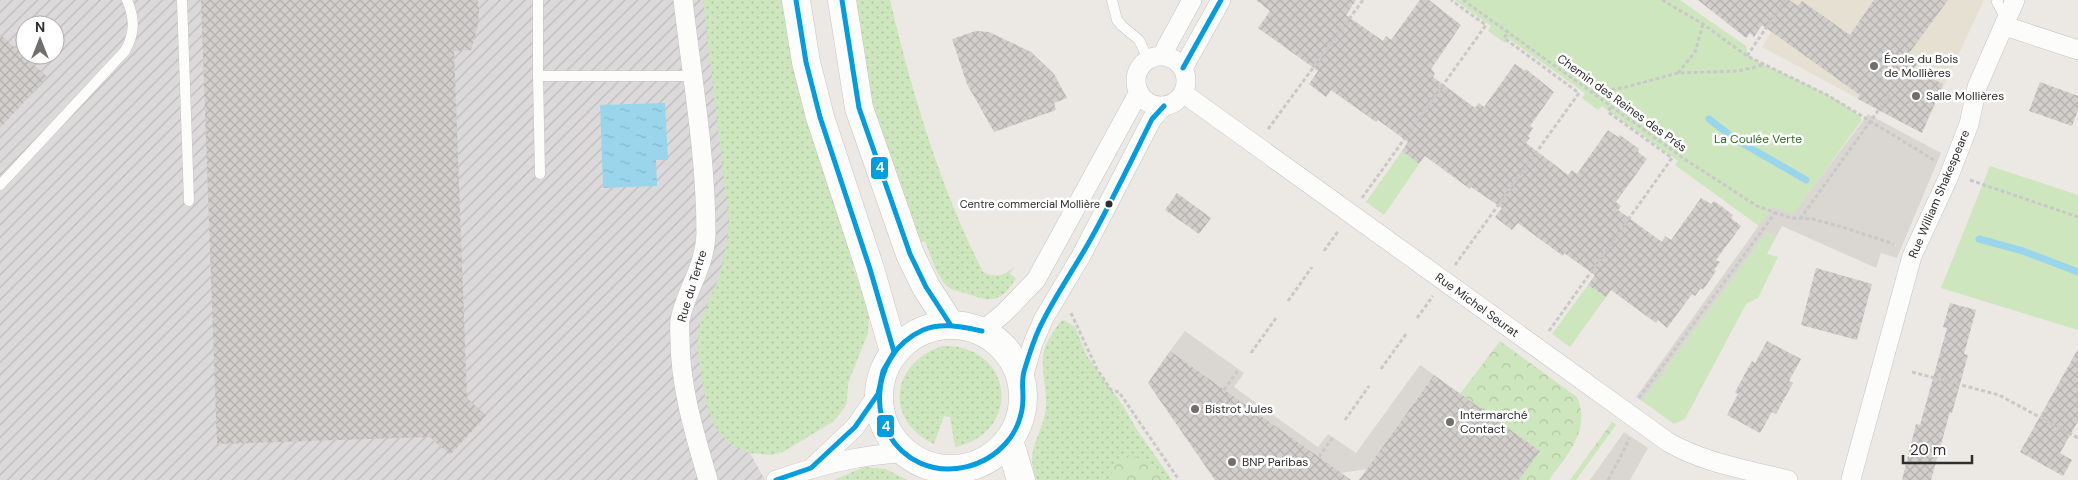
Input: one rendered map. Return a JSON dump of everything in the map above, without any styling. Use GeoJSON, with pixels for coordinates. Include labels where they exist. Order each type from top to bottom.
{"type":"FeatureCollection","features":[{"type":"Feature","properties":{"kind":"main road"},"geometry":{"type":"LineString","coordinates":[[796,0],[806,62],[820,117],[870,269],[894,352]]}},
{"type":"Feature","properties":{"kind":"main road"},"geometry":{"type":"LineString","coordinates":[[842,0],[859,108],[910,254],[926,287],[950,324]]}},
{"type":"Feature","properties":{"kind":"main road"},"geometry":{"type":"LineString","coordinates":[[950,324],[967,326],[982,331],[996,340],[1008,352],[1017,366],[1022,382],[1022,412],[1009,440],[999,451],[986,460],[972,466],[962,474],[926,465],[905,453],[894,442],[883,423],[879,408],[878,394],[883,371],[894,352],[905,341],[919,332],[934,326],[950,324]]}},
{"type":"Feature","properties":{"kind":"main road"},"geometry":{"type":"LineString","coordinates":[[1009,440],[1020,480]]}},
{"type":"Feature","properties":{"kind":"street","name":"Rue du Tertre"},"geometry":{"type":"LineString","coordinates":[[683,0],[702,166],[706,235],[699,271],[680,321],[680,362],[694,432],[708,480]]}},
{"type":"Feature","properties":{"kind":"street"},"geometry":{"type":"LineString","coordinates":[[1155,57],[1174,59],[1183,68],[1186,76],[1186,85],[1183,93],[1172,104],[1164,106],[1150,103],[1139,92],[1136,76],[1140,68],[1155,57],[1192,0]]}},
{"type":"Feature","properties":{"kind":"street"},"geometry":{"type":"LineString","coordinates":[[1183,68],[1221,0]]}},
{"type":"Feature","properties":{"kind":"street","name":"Rue William Shakespeare"},"geometry":{"type":"LineString","coordinates":[[1850,480],[1912,256],[1949,176],[1969,124],[1977,88],[2015,0]]}},
{"type":"Feature","properties":{"kind":"street"},"geometry":{"type":"LineString","coordinates":[[2006,23],[2078,50]]}},
{"type":"Feature","properties":{"kind":"street"},"geometry":{"type":"LineString","coordinates":[[982,331],[1004,313],[1036,280],[1139,92]]}},
{"type":"Feature","properties":{"kind":"street","name":"Rue Michel Seurat"},"geometry":{"type":"LineString","coordinates":[[1183,93],[1668,442],[1684,452],[1788,480]]}},
{"type":"Feature","properties":{"kind":"street"},"geometry":{"type":"LineString","coordinates":[[1022,382],[1033,342],[1044,318],[1061,293],[1152,119],[1164,106]]}},
{"type":"Feature","properties":{"kind":"street"},"geometry":{"type":"LineString","coordinates":[[811,468],[855,427],[878,394]]}},
{"type":"Feature","properties":{"kind":"street"},"geometry":{"type":"LineString","coordinates":[[776,480],[811,468],[858,456],[905,453]]}},
{"type":"Feature","properties":{"kind":"lane"},"geometry":{"type":"LineString","coordinates":[[0,185],[125,51],[133,33],[134,25],[127,0]]}},
{"type":"Feature","properties":{"kind":"lane"},"geometry":{"type":"LineString","coordinates":[[182,0],[189,201]]}},
{"type":"Feature","properties":{"kind":"lane"},"geometry":{"type":"LineString","coordinates":[[538,0],[540,174]]}},
{"type":"Feature","properties":{"kind":"lane"},"geometry":{"type":"LineString","coordinates":[[1112,0],[1118,20],[1122,26],[1155,57]]}},
{"type":"Feature","properties":{"kind":"lane"},"geometry":{"type":"LineString","coordinates":[[1998,0],[1997,2],[2006,23]]}},
{"type":"Feature","properties":{"kind":"lane"},"geometry":{"type":"LineString","coordinates":[[538,76],[692,76]]}},
{"type":"Feature","properties":{"kind":"path"},"geometry":{"type":"LineString","coordinates":[[1265,133],[1363,0]]}},
{"type":"Feature","properties":{"kind":"path"},"geometry":{"type":"LineString","coordinates":[[1362,198],[1486,25],[1451,0]]}},
{"type":"Feature","properties":{"kind":"path","name":"Chemin des Reines des Prés"},"geometry":{"type":"LineString","coordinates":[[1463,0],[1686,160],[1757,206],[1800,219],[1813,219],[1842,226],[1895,245]]}},
{"type":"Feature","properties":{"kind":"path"},"geometry":{"type":"LineString","coordinates":[[1662,0],[1703,24],[1748,56],[1829,96],[1932,159]]}},
{"type":"Feature","properties":{"kind":"path"},"geometry":{"type":"LineString","coordinates":[[1748,56],[1785,0]]}},
{"type":"Feature","properties":{"kind":"path"},"geometry":{"type":"LineString","coordinates":[[1678,73],[1695,52],[1703,24]]}},
{"type":"Feature","properties":{"kind":"path"},"geometry":{"type":"LineString","coordinates":[[1455,266],[1579,93],[1504,38],[1508,32]]}},
{"type":"Feature","properties":{"kind":"path"},"geometry":{"type":"LineString","coordinates":[[1592,92],[1622,88],[1678,73],[1738,70],[1764,65]]}},
{"type":"Feature","properties":{"kind":"path"},"geometry":{"type":"LineString","coordinates":[[1800,219],[1890,94]]}},
{"type":"Feature","properties":{"kind":"path"},"geometry":{"type":"LineString","coordinates":[[1546,336],[1672,158],[1608,112],[1612,106]]}},
{"type":"Feature","properties":{"kind":"path"},"geometry":{"type":"LineString","coordinates":[[1978,184],[2078,218]]}},
{"type":"Feature","properties":{"kind":"path"},"geometry":{"type":"LineString","coordinates":[[1637,401],[1775,213]]}},
{"type":"Feature","properties":{"kind":"path"},"geometry":{"type":"LineString","coordinates":[[1324,252],[1341,227]]}},
{"type":"Feature","properties":{"kind":"path"},"geometry":{"type":"LineString","coordinates":[[1288,301],[1312,267]]}},
{"type":"Feature","properties":{"kind":"path"},"geometry":{"type":"LineString","coordinates":[[1417,318],[1434,294]]}},
{"type":"Feature","properties":{"kind":"path"},"geometry":{"type":"LineString","coordinates":[[1070,312],[1097,369],[1111,390],[1119,392],[1179,480]]}},
{"type":"Feature","properties":{"kind":"path"},"geometry":{"type":"LineString","coordinates":[[1251,352],[1276,318]]}},
{"type":"Feature","properties":{"kind":"path"},"geometry":{"type":"LineString","coordinates":[[1381,369],[1406,334]]}},
{"type":"Feature","properties":{"kind":"path"},"geometry":{"type":"LineString","coordinates":[[1224,390],[1239,369]]}},
{"type":"Feature","properties":{"kind":"path"},"geometry":{"type":"LineString","coordinates":[[1912,372],[1999,395],[2078,438]]}},
{"type":"Feature","properties":{"kind":"path"},"geometry":{"type":"LineString","coordinates":[[1345,420],[1369,386]]}},
{"type":"Feature","properties":{"kind":"path"},"geometry":{"type":"LineString","coordinates":[[1608,480],[1624,450],[1629,435]]}},
{"type":"Feature","properties":{"kind":"path"},"geometry":{"type":"LineString","coordinates":[[1319,457],[1333,437]]}},
{"type":"Feature","properties":{"kind":"shaded area"},"geometry":{"type":"Polygon","coordinates":[[[0,0],[716,0],[737,230],[701,364],[765,480],[0,480],[0,0]]]}},
{"type":"Feature","properties":{"kind":"shaded area","name":"École du Bois de Mollières"},"geometry":{"type":"Polygon","coordinates":[[[1791,0],[1984,0],[1922,133],[1762,47],[1791,0]]]}},
{"type":"Feature","properties":{"kind":"shaded area"},"geometry":{"type":"Polygon","coordinates":[[[1868,114],[1941,153],[1897,258],[1881,253],[1876,268],[1782,226],[1776,237],[1767,232],[1642,401],[1636,397],[1772,207],[1793,214],[1868,114]]]}},
{"type":"Feature","properties":{"kind":"shaded area"},"geometry":{"type":"Polygon","coordinates":[[[1185,331],[1244,373],[1234,387],[1318,447],[1328,434],[1356,453],[1420,365],[1434,375],[1367,469],[1341,473],[1170,351],[1185,331]]]}},
{"type":"Feature","properties":{"kind":"shaded area"},"geometry":{"type":"Polygon","coordinates":[[[1624,432],[1648,448],[1630,480],[1590,480],[1624,432]]]}},
{"type":"Feature","properties":{"kind":"green space"},"geometry":{"type":"Polygon","coordinates":[[[703,0],[788,0],[860,263],[853,268],[868,306],[868,333],[848,383],[845,407],[834,421],[783,452],[772,455],[748,453],[729,443],[715,427],[706,402],[698,354],[698,334],[701,320],[720,275],[729,222],[703,0]]]}},
{"type":"Feature","properties":{"kind":"green space"},"geometry":{"type":"Polygon","coordinates":[[[847,0],[890,0],[918,105],[940,173],[953,207],[983,272],[996,276],[1008,272],[1015,266],[1010,274],[1016,278],[1000,297],[994,299],[981,298],[949,287],[943,282],[937,271],[925,241],[914,244],[872,109],[847,0]]]}},
{"type":"Feature","properties":{"kind":"green space","name":"La Coulée Verte"},"geometry":{"type":"Polygon","coordinates":[[[1455,0],[1680,0],[1746,46],[1748,56],[1827,94],[1842,103],[1862,120],[1793,215],[1772,207],[1759,226],[1675,165],[1678,161],[1602,106],[1598,110],[1582,98],[1585,93],[1509,39],[1505,43],[1488,31],[1491,26],[1455,0]]]}},
{"type":"Feature","properties":{"kind":"green space"},"geometry":{"type":"Polygon","coordinates":[[[1402,151],[1419,164],[1384,215],[1366,202],[1402,151]]]}},
{"type":"Feature","properties":{"kind":"green space"},"geometry":{"type":"Polygon","coordinates":[[[1990,166],[2078,195],[2078,330],[1941,288],[1990,166]]]}},
{"type":"Feature","properties":{"kind":"green space"},"geometry":{"type":"Polygon","coordinates":[[[1767,232],[1776,237],[1767,254],[1778,257],[1758,298],[1746,304],[1685,419],[1674,424],[1642,401],[1767,232]]]}},
{"type":"Feature","properties":{"kind":"green space"},"geometry":{"type":"Polygon","coordinates":[[[1588,285],[1606,297],[1570,347],[1552,334],[1588,285]]]}},
{"type":"Feature","properties":{"kind":"green space"},"geometry":{"type":"Polygon","coordinates":[[[1064,320],[1075,327],[1087,356],[1124,407],[1137,430],[1172,480],[1037,480],[1032,459],[1046,406],[1043,365],[1044,351],[1053,332],[1061,321],[1064,320]]]}},
{"type":"Feature","properties":{"kind":"green space"},"geometry":{"type":"Polygon","coordinates":[[[1500,341],[1577,397],[1581,409],[1579,431],[1570,451],[1549,480],[1519,480],[1540,451],[1460,394],[1500,341]]]}},
{"type":"Feature","properties":{"kind":"green space"},"geometry":{"type":"Polygon","coordinates":[[[943,346],[966,349],[984,359],[996,373],[1001,390],[1000,408],[992,425],[977,438],[955,447],[950,417],[944,416],[934,444],[918,434],[907,421],[901,407],[900,392],[904,378],[912,365],[926,354],[943,346]]]}},
{"type":"Feature","properties":{"kind":"green space"},"geometry":{"type":"Polygon","coordinates":[[[1612,422],[1616,425],[1576,480],[1570,480],[1612,422]]]}},
{"type":"Feature","properties":{"kind":"green space"},"geometry":{"type":"Polygon","coordinates":[[[1130,455],[1148,462],[1164,480],[1112,480],[1111,475],[1116,460],[1130,455]]]}},
{"type":"Feature","properties":{"kind":"green space"},"geometry":{"type":"Polygon","coordinates":[[[864,467],[885,469],[908,480],[834,480],[864,467]]]}},
{"type":"Feature","properties":{"kind":"water"},"geometry":{"type":"Polygon","coordinates":[[[665,103],[668,160],[656,160],[657,186],[603,188],[600,105],[665,103]]]}},
{"type":"Feature","properties":{"kind":"building"},"geometry":{"type":"Polygon","coordinates":[[[201,0],[478,0],[478,25],[471,50],[454,51],[467,398],[486,416],[450,455],[430,437],[217,444],[201,0]]]}},
{"type":"Feature","properties":{"kind":"building"},"geometry":{"type":"Polygon","coordinates":[[[1256,0],[1356,0],[1346,15],[1383,41],[1386,36],[1391,40],[1420,0],[1429,0],[1461,25],[1431,69],[1435,73],[1433,77],[1475,108],[1479,103],[1484,107],[1515,64],[1525,71],[1526,69],[1554,92],[1530,126],[1533,128],[1528,136],[1530,138],[1526,143],[1568,175],[1572,170],[1577,174],[1608,130],[1618,137],[1620,135],[1639,149],[1638,152],[1647,159],[1616,202],[1621,206],[1618,210],[1662,242],[1665,236],[1671,240],[1701,198],[1711,204],[1714,201],[1733,215],[1731,218],[1741,226],[1716,260],[1720,262],[1703,290],[1701,288],[1695,296],[1692,294],[1667,328],[1658,320],[1656,323],[1611,290],[1606,297],[1588,285],[1595,275],[1564,253],[1563,256],[1518,223],[1512,230],[1495,217],[1502,208],[1471,187],[1470,189],[1425,156],[1419,164],[1402,151],[1408,142],[1378,120],[1376,122],[1331,90],[1326,97],[1309,84],[1318,71],[1258,28],[1270,11],[1256,0]]]}},
{"type":"Feature","properties":{"kind":"building","name":"École du Bois de Mollières"},"geometry":{"type":"Polygon","coordinates":[[[1698,0],[1789,0],[1798,6],[1802,1],[1850,35],[1874,0],[1948,0],[1907,56],[1918,61],[1914,69],[1943,84],[1922,133],[1858,99],[1860,95],[1762,25],[1754,37],[1750,33],[1746,38],[1698,0]]]}},
{"type":"Feature","properties":{"kind":"building"},"geometry":{"type":"Polygon","coordinates":[[[976,31],[989,32],[1031,52],[1054,74],[1067,98],[1054,103],[1056,110],[994,132],[967,84],[952,39],[976,31]]]}},
{"type":"Feature","properties":{"kind":"building"},"geometry":{"type":"Polygon","coordinates":[[[0,34],[15,48],[15,65],[34,65],[47,77],[0,128],[0,34]]]}},
{"type":"Feature","properties":{"kind":"building"},"geometry":{"type":"Polygon","coordinates":[[[2040,82],[2078,96],[2078,110],[2072,126],[2029,111],[2040,82]]]}},
{"type":"Feature","properties":{"kind":"building"},"geometry":{"type":"Polygon","coordinates":[[[1177,193],[1211,218],[1199,234],[1165,210],[1177,193]]]}},
{"type":"Feature","properties":{"kind":"building"},"geometry":{"type":"Polygon","coordinates":[[[1816,268],[1872,284],[1857,340],[1801,325],[1816,268]]]}},
{"type":"Feature","properties":{"kind":"building"},"geometry":{"type":"Polygon","coordinates":[[[1950,303],[1976,310],[1964,354],[1968,355],[1931,480],[1902,480],[1916,424],[1920,425],[1947,328],[1943,327],[1950,303]]]}},
{"type":"Feature","properties":{"kind":"building"},"geometry":{"type":"Polygon","coordinates":[[[1767,341],[1801,359],[1789,381],[1793,383],[1776,414],[1772,412],[1760,433],[1727,415],[1738,394],[1735,392],[1752,361],[1755,363],[1767,341]]]}},
{"type":"Feature","properties":{"kind":"building"},"geometry":{"type":"Polygon","coordinates":[[[2078,349],[2078,421],[2060,453],[2072,460],[2063,476],[2020,452],[2078,349]]]}},
{"type":"Feature","properties":{"kind":"building"},"geometry":{"type":"Polygon","coordinates":[[[1170,351],[1351,480],[1215,480],[1148,383],[1170,351]]]}},
{"type":"Feature","properties":{"kind":"building","name":"Intermarché Contact"},"geometry":{"type":"Polygon","coordinates":[[[1434,375],[1540,451],[1519,480],[1359,480],[1434,375]]]}},
{"type":"Feature","properties":{"kind":"waterway"},"geometry":{"type":"LineString","coordinates":[[1709,119],[1735,139],[1806,180]]}},
{"type":"Feature","properties":{"kind":"waterway"},"geometry":{"type":"LineString","coordinates":[[1979,239],[2023,251],[2078,272]]}},
{"type":"Feature","properties":{"kind":"transit line","name":"4"},"geometry":{"type":"LineString","coordinates":[[776,480],[811,468],[855,427],[878,394],[883,371],[894,352],[870,269],[820,117],[806,62],[796,0]]}},
{"type":"Feature","properties":{"kind":"transit line","name":"4"},"geometry":{"type":"LineString","coordinates":[[842,0],[859,108],[910,254],[926,287],[950,324]]}},
{"type":"Feature","properties":{"kind":"transit line","name":"4"},"geometry":{"type":"LineString","coordinates":[[1183,68],[1221,0]]}},
{"type":"Feature","properties":{"kind":"transit line","name":"4"},"geometry":{"type":"LineString","coordinates":[[982,331],[952,326],[937,326],[923,330],[904,342],[891,358],[883,376],[880,396],[882,416],[889,435],[902,451],[920,463],[943,469],[966,467],[988,458],[1010,438],[1021,416],[1024,372],[1039,329],[1096,229],[1152,119],[1164,106]]}},
{"type":"Feature","properties":{"kind":"place","name":"École du Bois de Mollières"},"geometry":{"type":"Point","coordinates":[1874,66]}},
{"type":"Feature","properties":{"kind":"place","name":"Salle Mollières"},"geometry":{"type":"Point","coordinates":[1916,96]}},
{"type":"Feature","properties":{"kind":"place","name":"Centre commercial Mollière"},"geometry":{"type":"Point","coordinates":[1109,204]}},
{"type":"Feature","properties":{"kind":"place","name":"Bistrot Jules"},"geometry":{"type":"Point","coordinates":[1195,409]}},
{"type":"Feature","properties":{"kind":"place","name":"Intermarché Contact"},"geometry":{"type":"Point","coordinates":[1450,422]}},
{"type":"Feature","properties":{"kind":"place","name":"BNP Paribas"},"geometry":{"type":"Point","coordinates":[1232,462]}}]}
